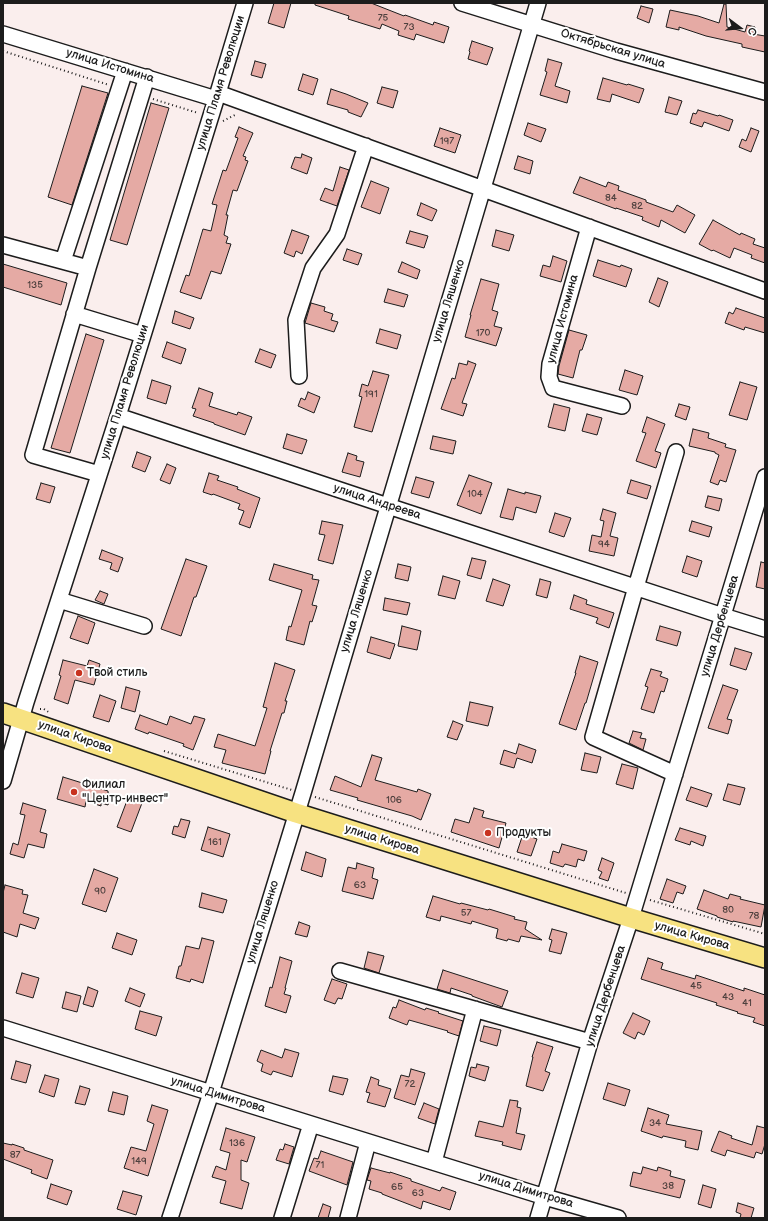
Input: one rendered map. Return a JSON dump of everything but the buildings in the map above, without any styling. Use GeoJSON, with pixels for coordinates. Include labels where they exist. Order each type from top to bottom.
{"type":"FeatureCollection","features":[{"type":"Feature","properties":{"kind":"main road","name":"улица Кирова"},"geometry":{"type":"LineString","coordinates":[[3,713],[24,710],[296,813],[631,918],[765,958]]}},
{"type":"Feature","properties":{"kind":"street","name":"улица Пламя Революции"},"geometry":{"type":"LineString","coordinates":[[3,781],[24,710],[118,416],[245,3]]}},
{"type":"Feature","properties":{"kind":"street","name":"Октябрьская улица"},"geometry":{"type":"LineString","coordinates":[[462,3],[616,51],[765,92]]}},
{"type":"Feature","properties":{"kind":"street","name":"улица Ляшенко"},"geometry":{"type":"LineString","coordinates":[[170,1218],[211,1093],[296,813],[538,3]]}},
{"type":"Feature","properties":{"kind":"street","name":"улица Истомина"},"geometry":{"type":"LineString","coordinates":[[3,34],[125,71],[217,96],[366,146],[765,292]]}},
{"type":"Feature","properties":{"kind":"street"},"geometry":{"type":"LineString","coordinates":[[63,261],[125,71]]}},
{"type":"Feature","properties":{"kind":"street"},"geometry":{"type":"LineString","coordinates":[[99,474],[33,455],[74,314],[147,77]]}},
{"type":"Feature","properties":{"kind":"street"},"geometry":{"type":"LineString","coordinates":[[299,376],[296,320],[313,268],[337,234],[366,146]]}},
{"type":"Feature","properties":{"kind":"street","name":"улица Истомина"},"geometry":{"type":"LineString","coordinates":[[589,227],[550,364],[549,378],[553,388],[622,406]]}},
{"type":"Feature","properties":{"kind":"street"},"geometry":{"type":"LineString","coordinates":[[3,245],[88,268]]}},
{"type":"Feature","properties":{"kind":"street"},"geometry":{"type":"LineString","coordinates":[[74,314],[143,335]]}},
{"type":"Feature","properties":{"kind":"street","name":"улица Андреева"},"geometry":{"type":"LineString","coordinates":[[118,416],[723,616],[765,628]]}},
{"type":"Feature","properties":{"kind":"street"},"geometry":{"type":"LineString","coordinates":[[675,774],[593,737],[676,452]]}},
{"type":"Feature","properties":{"kind":"street","name":"улица Дербенцева"},"geometry":{"type":"LineString","coordinates":[[538,1218],[590,1042],[631,918],[765,477]]}},
{"type":"Feature","properties":{"kind":"street"},"geometry":{"type":"LineString","coordinates":[[59,600],[144,626]]}},
{"type":"Feature","properties":{"kind":"street"},"geometry":{"type":"LineString","coordinates":[[340,971],[590,1042]]}},
{"type":"Feature","properties":{"kind":"street"},"geometry":{"type":"LineString","coordinates":[[434,1162],[475,1009]]}},
{"type":"Feature","properties":{"kind":"street","name":"улица Димитрова"},"geometry":{"type":"LineString","coordinates":[[3,1028],[545,1197],[618,1218]]}},
{"type":"Feature","properties":{"kind":"street"},"geometry":{"type":"LineString","coordinates":[[282,1218],[311,1124]]}},
{"type":"Feature","properties":{"kind":"street"},"geometry":{"type":"LineString","coordinates":[[348,1218],[368,1142]]}},
{"type":"Feature","properties":{"kind":"path"},"geometry":{"type":"LineString","coordinates":[[3,51],[119,88]]}},
{"type":"Feature","properties":{"kind":"path"},"geometry":{"type":"LineString","coordinates":[[141,95],[223,121],[243,111]]}},
{"type":"Feature","properties":{"kind":"path"},"geometry":{"type":"LineString","coordinates":[[24,710],[44,709],[54,715]]}},
{"type":"Feature","properties":{"kind":"path"},"geometry":{"type":"LineString","coordinates":[[162,750],[637,897],[765,934]]}},
{"type":"Feature","properties":{"kind":"place","name":"Твой стиль"},"geometry":{"type":"Point","coordinates":[79,673]}},
{"type":"Feature","properties":{"kind":"place","name":"Филиал \"Центр-инвест\""},"geometry":{"type":"Point","coordinates":[74,792]}},
{"type":"Feature","properties":{"kind":"place","name":"Продукты"},"geometry":{"type":"Point","coordinates":[488,833]}}]}
